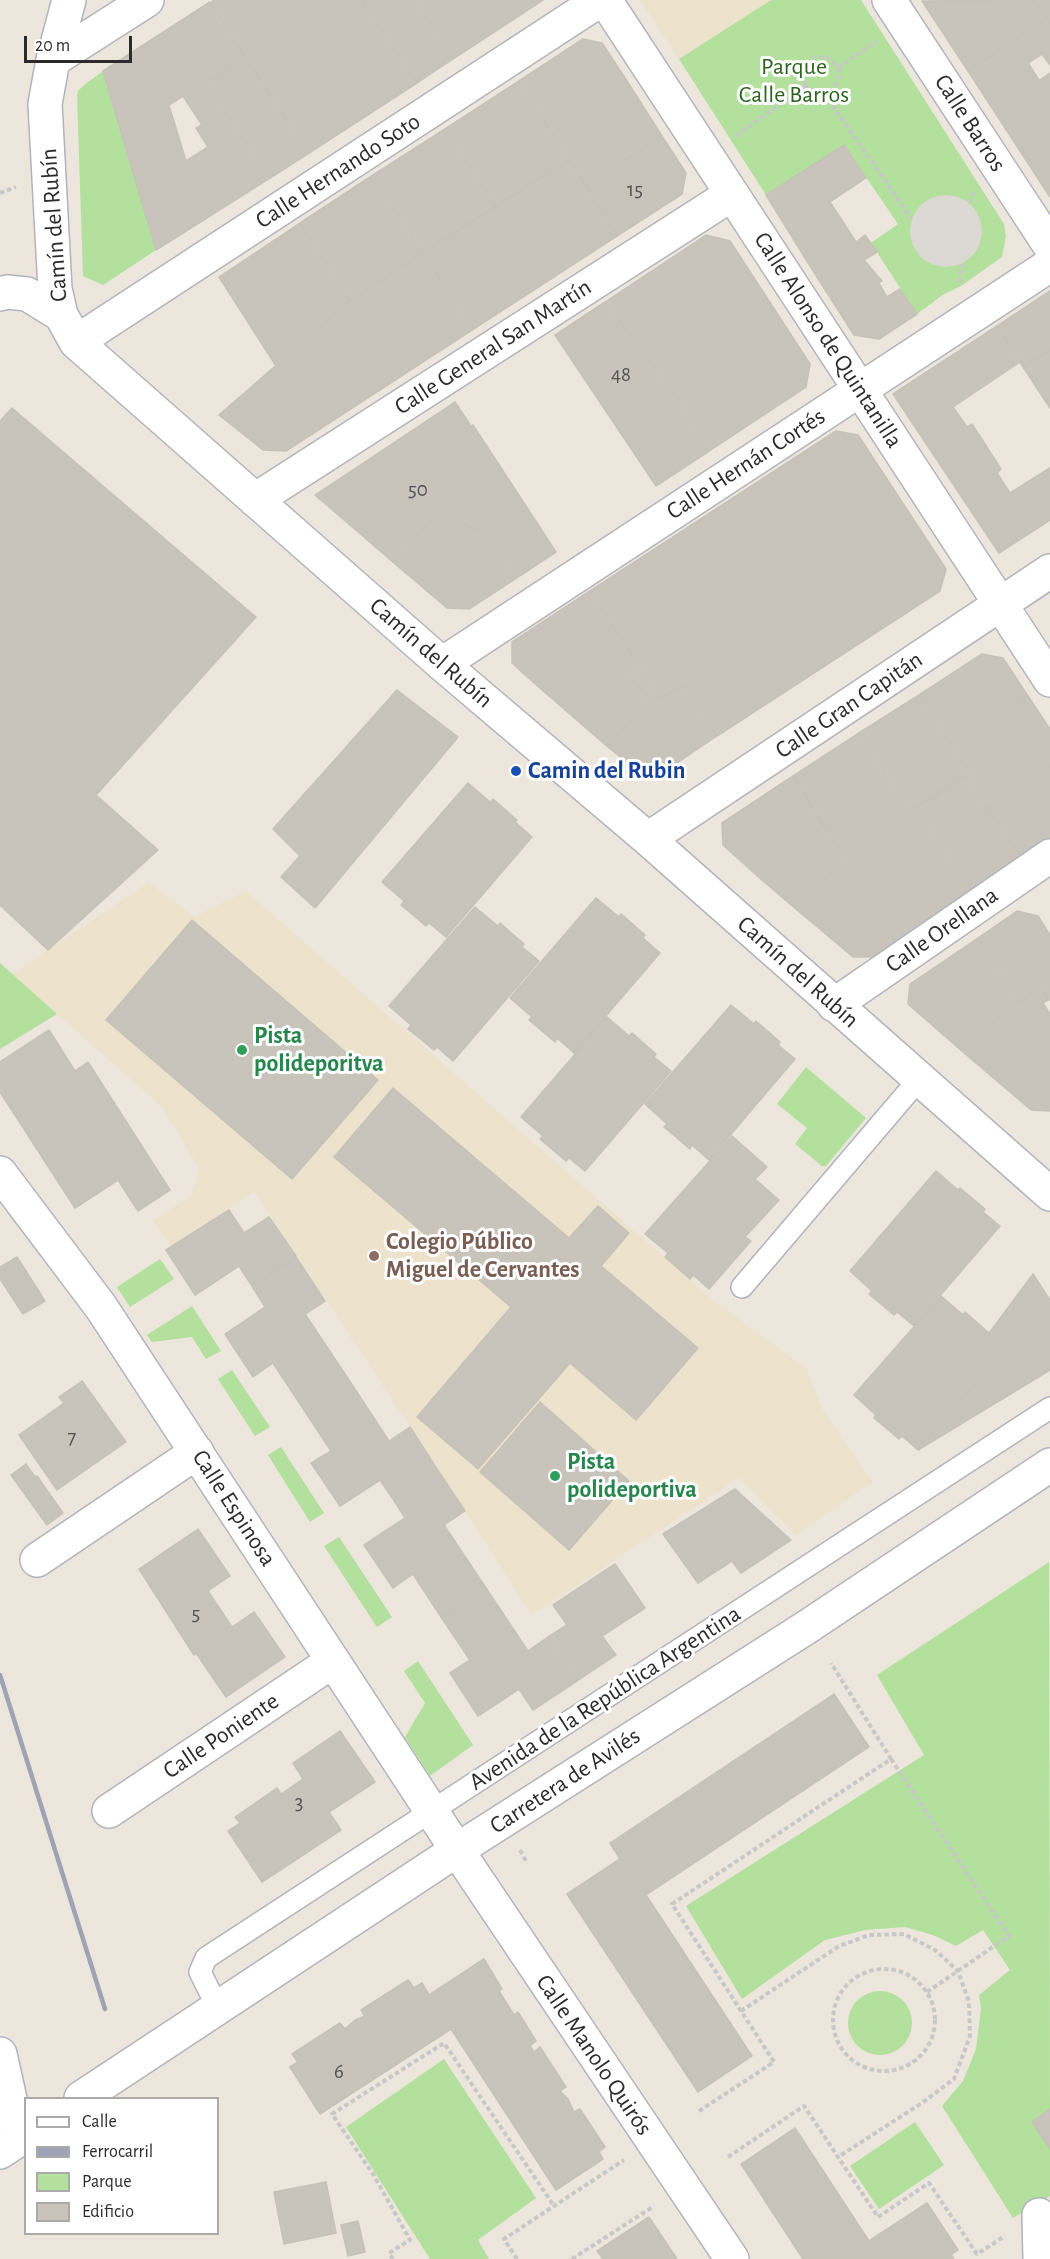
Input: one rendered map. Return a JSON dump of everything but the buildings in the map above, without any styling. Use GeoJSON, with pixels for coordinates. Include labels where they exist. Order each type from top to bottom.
{"type":"FeatureCollection","features":[{"type":"Feature","properties":{"kind":"street","name":"Camín del Rubín"},"geometry":{"type":"LineString","coordinates":[[69,0],[53,60],[45,104],[55,289],[68,328],[255,500],[442,664],[648,839],[1050,1194]]}},
{"type":"Feature","properties":{"kind":"street"},"geometry":{"type":"LineString","coordinates":[[53,60],[147,0]]}},
{"type":"Feature","properties":{"kind":"street","name":"Calle Hernando Soto"},"geometry":{"type":"LineString","coordinates":[[68,328],[600,0]]}},
{"type":"Feature","properties":{"kind":"street","name":"Calle Alonso de Quintanilla"},"geometry":{"type":"LineString","coordinates":[[605,0],[1050,680]]}},
{"type":"Feature","properties":{"kind":"street","name":"Calle Barros"},"geometry":{"type":"LineString","coordinates":[[889,0],[1050,246]]}},
{"type":"Feature","properties":{"kind":"street","name":"Calle General San Martín"},"geometry":{"type":"LineString","coordinates":[[255,500],[732,194]]}},
{"type":"Feature","properties":{"kind":"street","name":"Calle Hernán Cortés"},"geometry":{"type":"LineString","coordinates":[[442,664],[1050,265]]}},
{"type":"Feature","properties":{"kind":"street"},"geometry":{"type":"LineString","coordinates":[[0,294],[7,291],[27,294],[68,328]]}},
{"type":"Feature","properties":{"kind":"street","name":"Calle Gran Capitán"},"geometry":{"type":"LineString","coordinates":[[648,839],[1050,571]]}},
{"type":"Feature","properties":{"kind":"street","name":"Calle Orellana"},"geometry":{"type":"LineString","coordinates":[[834,1005],[1050,856]]}},
{"type":"Feature","properties":{"kind":"street","name":"Calle Espinosa"},"geometry":{"type":"LineString","coordinates":[[0,1173],[102,1307],[457,1850]]}},
{"type":"Feature","properties":{"kind":"street"},"geometry":{"type":"LineString","coordinates":[[37,1560],[197,1452]]}},
{"type":"Feature","properties":{"kind":"street","name":"Carretera de Avilés"},"geometry":{"type":"LineString","coordinates":[[83,2097],[457,1850],[807,1627],[1050,1465]]}},
{"type":"Feature","properties":{"kind":"street","name":"Calle Poniente"},"geometry":{"type":"LineString","coordinates":[[109,1811],[333,1661]]}},
{"type":"Feature","properties":{"kind":"street","name":"Calle Manolo Quirós"},"geometry":{"type":"LineString","coordinates":[[457,1850],[732,2259]]}},
{"type":"Feature","properties":{"kind":"street"},"geometry":{"type":"LineString","coordinates":[[0,2054],[15,2142]]}},
{"type":"Feature","properties":{"kind":"street"},"geometry":{"type":"LineString","coordinates":[[1038,2258],[1039,2215]]}},
{"type":"Feature","properties":{"kind":"lane"},"geometry":{"type":"LineString","coordinates":[[742,1287],[920,1078]]}},
{"type":"Feature","properties":{"kind":"lane","name":"Avenida de la República Argentina"},"geometry":{"type":"LineString","coordinates":[[218,2008],[201,1972],[206,1958],[1050,1408]]}},
{"type":"Feature","properties":{"kind":"path"},"geometry":{"type":"LineString","coordinates":[[838,68],[881,38]]}},
{"type":"Feature","properties":{"kind":"path"},"geometry":{"type":"LineString","coordinates":[[824,93],[836,85],[839,74],[838,68],[829,59],[820,57],[812,60],[806,67],[803,74],[807,85],[810,89],[824,93],[911,218]]}},
{"type":"Feature","properties":{"kind":"path"},"geometry":{"type":"LineString","coordinates":[[733,138],[807,85]]}},
{"type":"Feature","properties":{"kind":"path"},"geometry":{"type":"LineString","coordinates":[[831,1663],[1009,1936],[927,1992]]}},
{"type":"Feature","properties":{"kind":"path"},"geometry":{"type":"LineString","coordinates":[[699,2111],[774,2062],[672,1904],[891,1758]]}},
{"type":"Feature","properties":{"kind":"path"},"geometry":{"type":"LineString","coordinates":[[741,2011],[839,1946],[869,1935],[904,1934],[935,1950],[958,1971],[969,2002],[970,2036],[954,2079],[922,2103],[838,2157]]}},
{"type":"Feature","properties":{"kind":"path"},"geometry":{"type":"LineString","coordinates":[[888,1970],[903,1973],[927,1992],[934,2008],[931,2040],[922,2054],[910,2064],[894,2070],[878,2071],[862,2067],[848,2058],[838,2044],[833,2030],[835,2006],[846,1986],[858,1976],[872,1971],[888,1970]]}},
{"type":"Feature","properties":{"kind":"path"},"geometry":{"type":"LineString","coordinates":[[393,2259],[389,2253],[410,2240],[373,2174],[332,2114],[444,2043],[554,2206]]}},
{"type":"Feature","properties":{"kind":"path"},"geometry":{"type":"LineString","coordinates":[[728,2157],[804,2106],[878,2217],[929,2183],[977,2254],[1006,2236]]}},
{"type":"Feature","properties":{"kind":"path"},"geometry":{"type":"LineString","coordinates":[[517,2259],[504,2239],[628,2158]]}},
{"type":"Feature","properties":{"kind":"path"},"geometry":{"type":"LineString","coordinates":[[572,2259],[657,2204]]}},
{"type":"Feature","properties":{"kind":"shaded area"},"geometry":{"type":"Polygon","coordinates":[[[640,0],[771,0],[679,59],[640,0]]]}},
{"type":"Feature","properties":{"kind":"shaded area"},"geometry":{"type":"Polygon","coordinates":[[[946,195],[960,198],[972,205],[979,217],[982,231],[979,245],[972,257],[960,264],[946,267],[932,264],[920,257],[913,245],[910,231],[913,217],[920,205],[932,198],[946,195]]]}},
{"type":"Feature","properties":{"kind":"shaded area","name":"Colegio Público Miguel de Cervantes"},"geometry":{"type":"Polygon","coordinates":[[[149,882],[194,917],[246,891],[711,1298],[807,1369],[821,1407],[873,1482],[795,1535],[739,1478],[532,1615],[254,1192],[171,1247],[153,1220],[191,1196],[199,1168],[162,1107],[12,974],[149,882]],[[192,920],[292,1179],[378,1080],[192,920]],[[393,1088],[334,1157],[511,1307],[418,1417],[478,1469],[570,1363],[637,1419],[697,1348],[601,1266],[628,1232],[598,1206],[569,1238],[393,1088]],[[540,1402],[480,1472],[569,1550],[629,1481],[540,1402]]]}},
{"type":"Feature","properties":{"kind":"green space","name":"Parque Calle Barros"},"geometry":{"type":"Polygon","coordinates":[[[771,0],[861,0],[1004,224],[1006,237],[1002,257],[917,314],[871,243],[898,224],[844,145],[766,195],[679,59],[771,0]]]}},
{"type":"Feature","properties":{"kind":"green space"},"geometry":{"type":"Polygon","coordinates":[[[103,71],[156,250],[103,285],[83,276],[77,95],[84,85],[103,71]]]}},
{"type":"Feature","properties":{"kind":"green space"},"geometry":{"type":"Polygon","coordinates":[[[0,963],[57,1014],[0,1049],[0,963]]]}},
{"type":"Feature","properties":{"kind":"green space"},"geometry":{"type":"Polygon","coordinates":[[[806,1067],[866,1118],[826,1166],[822,1166],[795,1144],[807,1128],[777,1104],[806,1067]]]}},
{"type":"Feature","properties":{"kind":"green space"},"geometry":{"type":"Polygon","coordinates":[[[160,1259],[174,1279],[130,1307],[117,1287],[160,1259]]]}},
{"type":"Feature","properties":{"kind":"green space"},"geometry":{"type":"Polygon","coordinates":[[[192,1306],[221,1351],[206,1359],[192,1337],[152,1342],[147,1335],[192,1306]]]}},
{"type":"Feature","properties":{"kind":"green space"},"geometry":{"type":"Polygon","coordinates":[[[232,1370],[270,1427],[255,1436],[218,1379],[232,1370]]]}},
{"type":"Feature","properties":{"kind":"green space"},"geometry":{"type":"Polygon","coordinates":[[[281,1447],[324,1513],[310,1522],[268,1455],[281,1447]]]}},
{"type":"Feature","properties":{"kind":"green space"},"geometry":{"type":"Polygon","coordinates":[[[339,1537],[392,1617],[377,1627],[324,1546],[339,1537]]]}},
{"type":"Feature","properties":{"kind":"green space"},"geometry":{"type":"Polygon","coordinates":[[[1049,1562],[1050,2109],[1032,2122],[1050,2149],[1050,2196],[1013,2218],[942,2106],[963,2081],[976,2049],[981,2009],[979,1995],[1010,1970],[983,1930],[956,1946],[933,1935],[905,1927],[865,1930],[825,1940],[742,1999],[686,1906],[924,1755],[877,1675],[1049,1562]]]}},
{"type":"Feature","properties":{"kind":"green space"},"geometry":{"type":"Polygon","coordinates":[[[418,1661],[473,1745],[430,1776],[405,1737],[425,1703],[404,1671],[418,1661]]]}},
{"type":"Feature","properties":{"kind":"green space"},"geometry":{"type":"Polygon","coordinates":[[[874,1991],[886,1991],[903,2000],[910,2011],[912,2023],[910,2035],[903,2046],[886,2055],[874,2055],[862,2050],[853,2041],[848,2029],[848,2017],[853,2005],[862,1996],[874,1991]]]}},
{"type":"Feature","properties":{"kind":"green space"},"geometry":{"type":"Polygon","coordinates":[[[444,2059],[536,2198],[478,2240],[489,2259],[430,2259],[346,2127],[444,2059]]]}},
{"type":"Feature","properties":{"kind":"green space"},"geometry":{"type":"Polygon","coordinates":[[[915,2122],[944,2165],[879,2209],[850,2166],[915,2122]]]}},
{"type":"Feature","properties":{"kind":"railway"},"geometry":{"type":"LineString","coordinates":[[0,1675],[105,2009]]}},
{"type":"Feature","properties":{"kind":"place","name":"Camin del Rubin"},"geometry":{"type":"Point","coordinates":[516,771]}},
{"type":"Feature","properties":{"kind":"place","name":"Pista polideporitva"},"geometry":{"type":"Point","coordinates":[242,1050]}},
{"type":"Feature","properties":{"kind":"place","name":"Colegio Público Miguel de Cervantes"},"geometry":{"type":"Point","coordinates":[374,1256]}},
{"type":"Feature","properties":{"kind":"place","name":"Pista polideportiva"},"geometry":{"type":"Point","coordinates":[555,1476]}}]}
